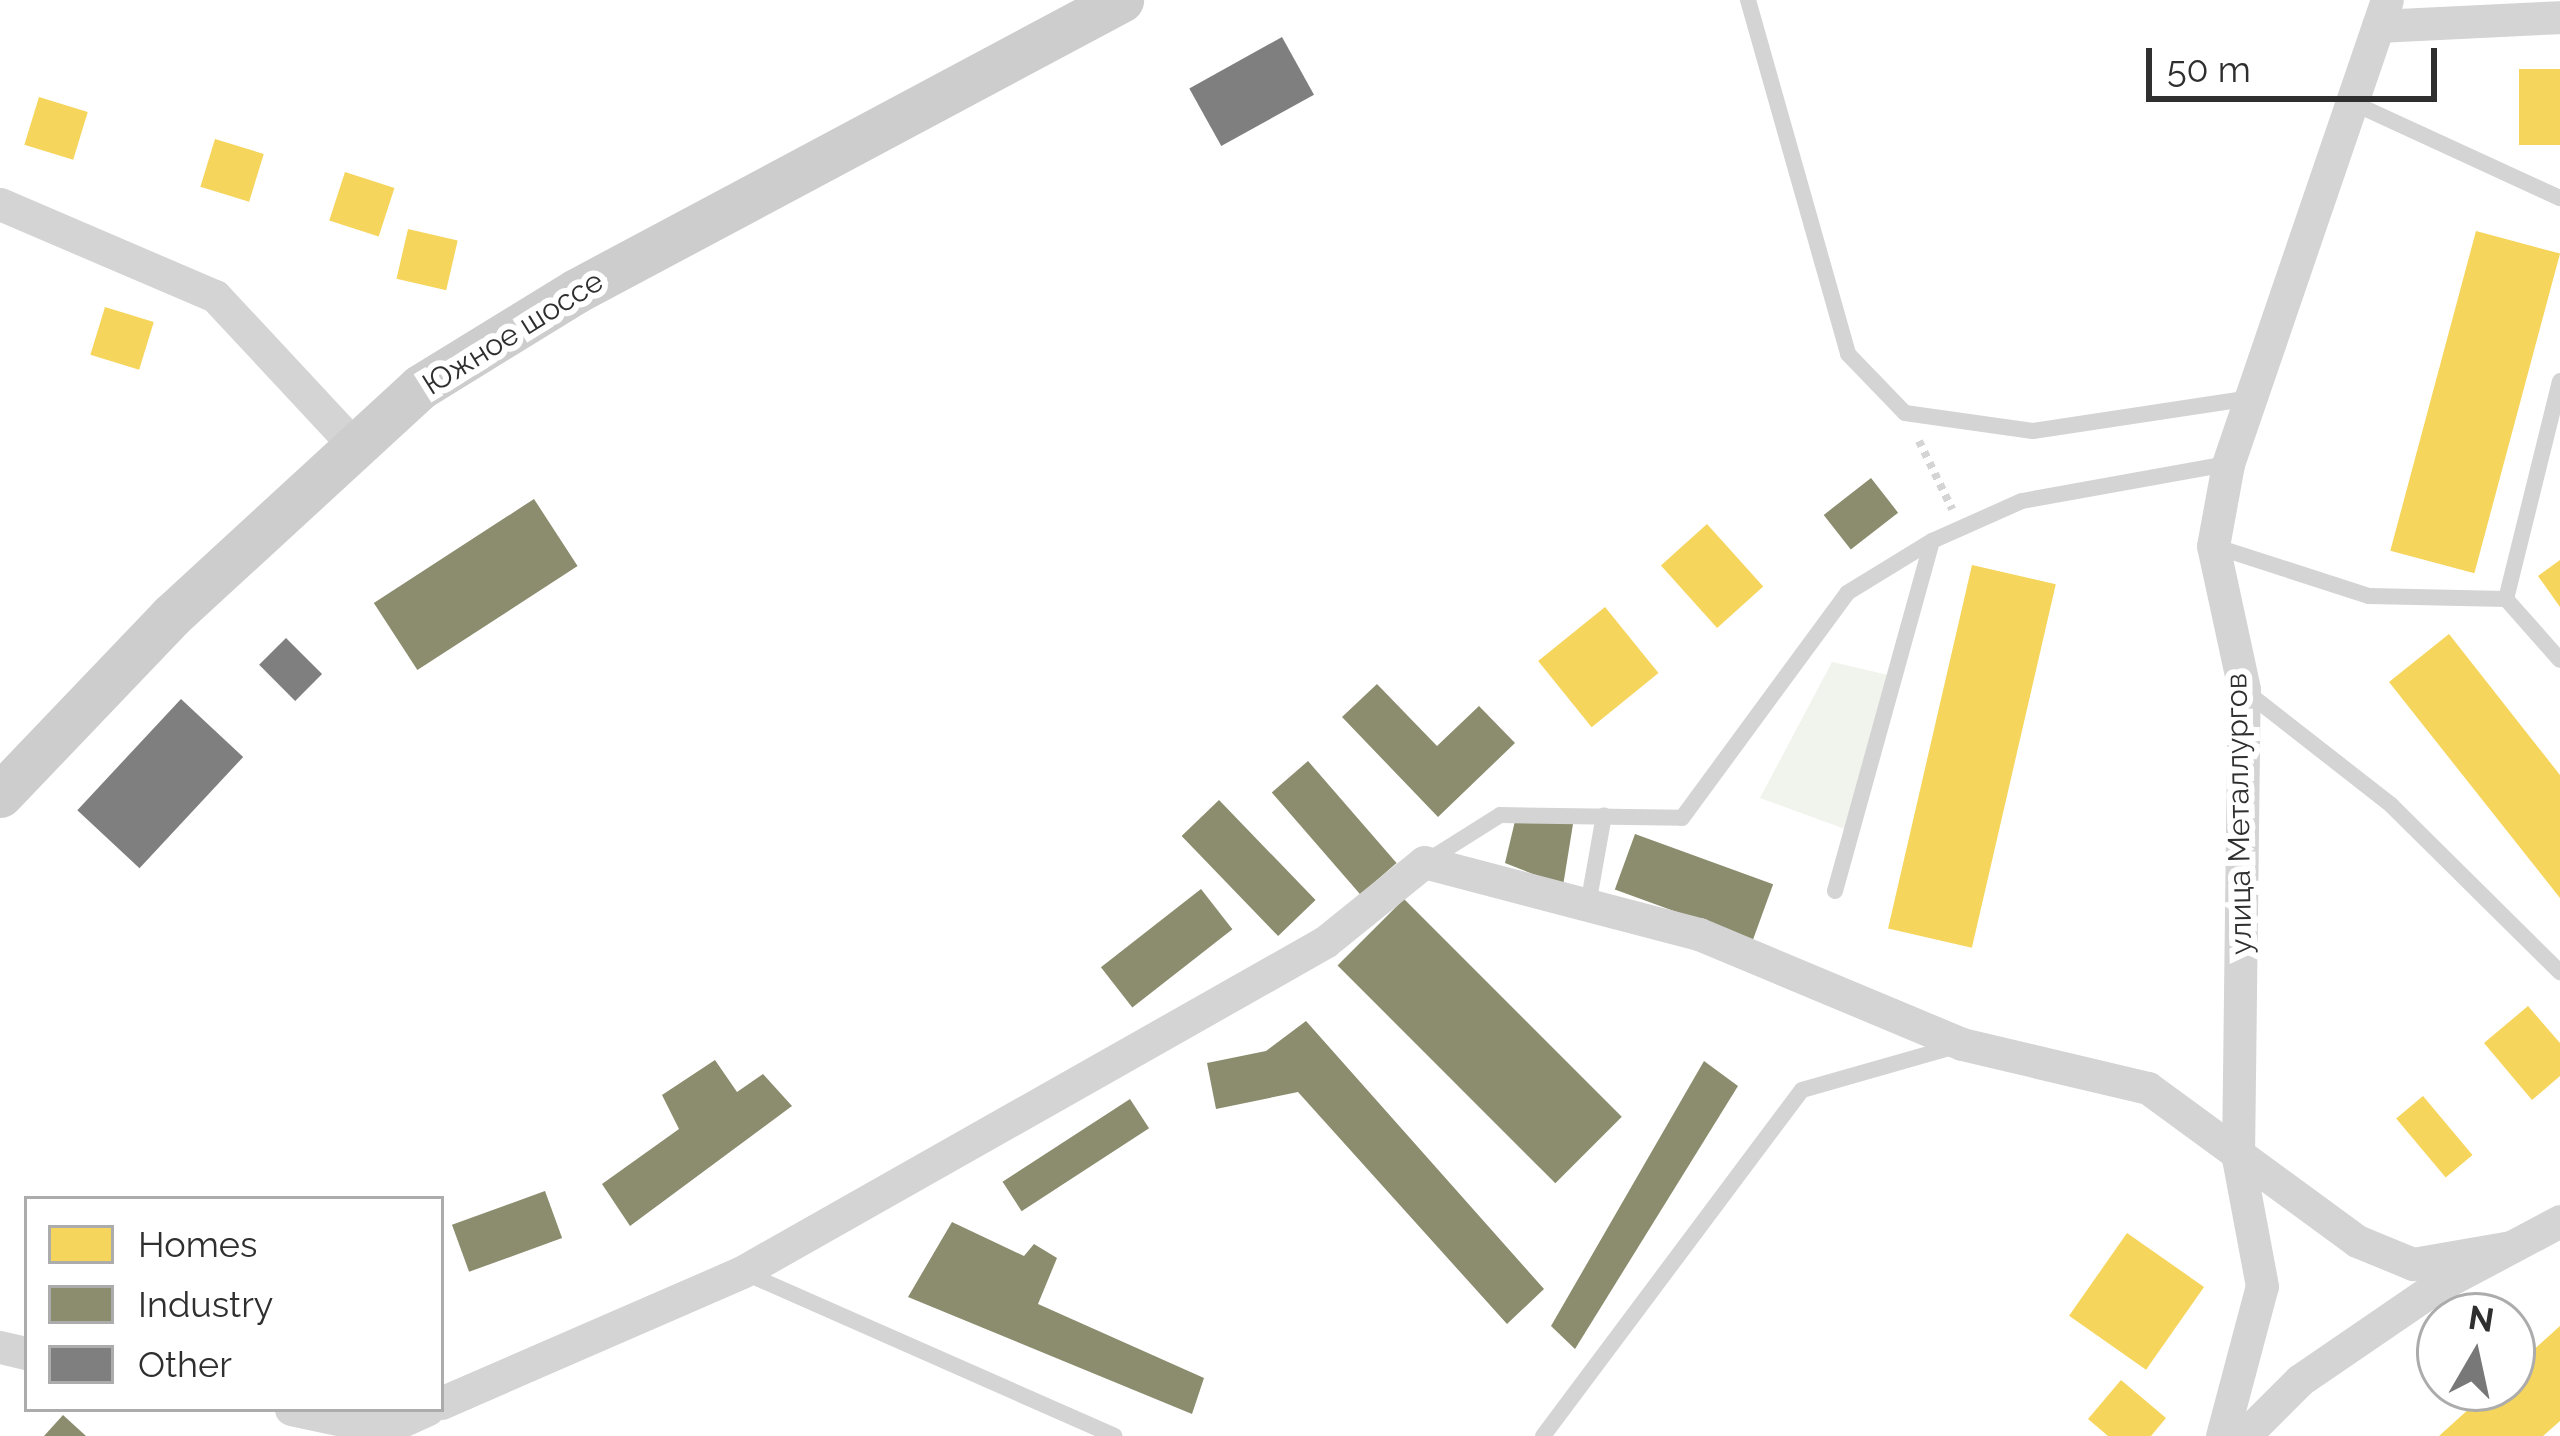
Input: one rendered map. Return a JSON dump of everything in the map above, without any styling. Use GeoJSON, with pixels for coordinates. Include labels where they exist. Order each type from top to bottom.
{"type":"FeatureCollection","features":[{"type":"Feature","properties":{"kind":"street","name":"Южное шоссе"},"geometry":{"type":"LineString","coordinates":[[2,789],[420,387],[576,291],[1120,0]]}},
{"type":"Feature","properties":{"kind":"street"},"geometry":{"type":"LineString","coordinates":[[2383,13],[2560,17]]}},
{"type":"Feature","properties":{"kind":"street","name":"улица Металлургов"},"geometry":{"type":"LineString","coordinates":[[2222,1436],[2262,1286],[2238,1158],[2243,689],[2213,546],[2228,464],[2383,13]]}},
{"type":"Feature","properties":{"kind":"street"},"geometry":{"type":"LineString","coordinates":[[0,204],[215,296],[356,447]]}},
{"type":"Feature","properties":{"kind":"street"},"geometry":{"type":"LineString","coordinates":[[444,1402],[742,1272],[1325,942],[1424,862],[1588,905],[1815,975],[1962,1044],[2148,1088],[2357,1241],[2413,1264],[2510,1247]]}},
{"type":"Feature","properties":{"kind":"street"},"geometry":{"type":"LineString","coordinates":[[2244,1436],[2300,1380],[2510,1247],[2560,1221]]}},
{"type":"Feature","properties":{"kind":"street"},"geometry":{"type":"LineString","coordinates":[[305,1412],[384,1429],[421,1412]]}},
{"type":"Feature","properties":{"kind":"lane"},"geometry":{"type":"LineString","coordinates":[[1748,0],[1848,353],[1905,413],[2033,431],[2250,398]]}},
{"type":"Feature","properties":{"kind":"lane"},"geometry":{"type":"LineString","coordinates":[[2351,102],[2560,198]]}},
{"type":"Feature","properties":{"kind":"lane"},"geometry":{"type":"LineString","coordinates":[[2506,599],[2560,381]]}},
{"type":"Feature","properties":{"kind":"lane"},"geometry":{"type":"LineString","coordinates":[[1424,862],[1500,815],[1682,818],[1847,593],[1932,541],[2022,501],[2228,464]]}},
{"type":"Feature","properties":{"kind":"lane"},"geometry":{"type":"LineString","coordinates":[[1835,891],[1932,541]]}},
{"type":"Feature","properties":{"kind":"lane"},"geometry":{"type":"LineString","coordinates":[[2213,546],[2369,596],[2506,599],[2560,660]]}},
{"type":"Feature","properties":{"kind":"lane"},"geometry":{"type":"LineString","coordinates":[[2243,689],[2391,805],[2560,972]]}},
{"type":"Feature","properties":{"kind":"lane"},"geometry":{"type":"LineString","coordinates":[[1588,905],[1604,815]]}},
{"type":"Feature","properties":{"kind":"lane"},"geometry":{"type":"LineString","coordinates":[[1543,1436],[1802,1090],[1962,1044]]}},
{"type":"Feature","properties":{"kind":"lane"},"geometry":{"type":"LineString","coordinates":[[742,1272],[1114,1436]]}},
{"type":"Feature","properties":{"kind":"path"},"geometry":{"type":"LineString","coordinates":[[1905,413],[1961,529]]}},
{"type":"Feature","properties":{"kind":"shaded area"},"geometry":{"type":"Polygon","coordinates":[[[1832,662],[1888,675],[1845,829],[1760,798],[1832,662]]]}},
{"type":"Feature","properties":{"kind":"building: Homes"},"geometry":{"type":"Polygon","coordinates":[[[2519,69],[2560,69],[2560,145],[2519,145],[2519,69]]]}},
{"type":"Feature","properties":{"kind":"building: Homes"},"geometry":{"type":"Polygon","coordinates":[[[39,97],[88,112],[73,160],[24,145],[39,97]]]}},
{"type":"Feature","properties":{"kind":"building: Homes"},"geometry":{"type":"Polygon","coordinates":[[[215,139],[264,154],[249,202],[200,187],[215,139]]]}},
{"type":"Feature","properties":{"kind":"building: Homes"},"geometry":{"type":"Polygon","coordinates":[[[345,172],[394,188],[379,237],[329,221],[345,172]]]}},
{"type":"Feature","properties":{"kind":"building: Homes"},"geometry":{"type":"Polygon","coordinates":[[[408,229],[458,240],[446,290],[397,279],[408,229]]]}},
{"type":"Feature","properties":{"kind":"building: Homes"},"geometry":{"type":"Polygon","coordinates":[[[2476,231],[2560,254],[2474,573],[2390,551],[2476,231]]]}},
{"type":"Feature","properties":{"kind":"building: Homes"},"geometry":{"type":"Polygon","coordinates":[[[105,307],[154,322],[139,370],[90,355],[105,307]]]}},
{"type":"Feature","properties":{"kind":"building: Homes"},"geometry":{"type":"Polygon","coordinates":[[[1707,524],[1763,586],[1717,628],[1661,565],[1707,524]]]}},
{"type":"Feature","properties":{"kind":"building: Homes"},"geometry":{"type":"Polygon","coordinates":[[[2560,560],[2560,607],[2538,576],[2560,560]]]}},
{"type":"Feature","properties":{"kind":"building: Homes"},"geometry":{"type":"Polygon","coordinates":[[[1972,565],[2056,584],[1972,948],[1888,928],[1972,565]]]}},
{"type":"Feature","properties":{"kind":"building: Homes"},"geometry":{"type":"Polygon","coordinates":[[[1605,607],[1658,673],[1592,727],[1538,661],[1605,607]]]}},
{"type":"Feature","properties":{"kind":"building: Homes"},"geometry":{"type":"Polygon","coordinates":[[[2449,634],[2560,775],[2560,898],[2389,682],[2449,634]]]}},
{"type":"Feature","properties":{"kind":"building: Homes"},"geometry":{"type":"Polygon","coordinates":[[[2528,1006],[2560,1043],[2560,1076],[2532,1100],[2484,1043],[2528,1006]]]}},
{"type":"Feature","properties":{"kind":"building: Homes"},"geometry":{"type":"Polygon","coordinates":[[[2423,1096],[2472,1155],[2446,1177],[2396,1118],[2423,1096]]]}},
{"type":"Feature","properties":{"kind":"building: Homes"},"geometry":{"type":"Polygon","coordinates":[[[2127,1233],[2204,1287],[2146,1370],[2069,1316],[2127,1233]]]}},
{"type":"Feature","properties":{"kind":"building: Homes"},"geometry":{"type":"Polygon","coordinates":[[[2560,1326],[2560,1421],[2543,1436],[2439,1436],[2466,1412],[2536,1412],[2536,1348],[2560,1326]]]}},
{"type":"Feature","properties":{"kind":"building: Homes"},"geometry":{"type":"Polygon","coordinates":[[[2121,1380],[2166,1418],[2151,1436],[2108,1436],[2088,1419],[2121,1380]]]}},
{"type":"Feature","properties":{"kind":"building: Industry"},"geometry":{"type":"Polygon","coordinates":[[[1871,478],[1898,513],[1851,550],[1824,515],[1871,478]]]}},
{"type":"Feature","properties":{"kind":"building: Industry"},"geometry":{"type":"Polygon","coordinates":[[[534,499],[578,566],[417,670],[374,603],[534,499]]]}},
{"type":"Feature","properties":{"kind":"building: Industry"},"geometry":{"type":"Polygon","coordinates":[[[1377,684],[1437,746],[1479,706],[1515,743],[1438,817],[1342,717],[1377,684]]]}},
{"type":"Feature","properties":{"kind":"building: Industry"},"geometry":{"type":"Polygon","coordinates":[[[1308,761],[1397,863],[1360,894],[1272,792],[1308,761]]]}},
{"type":"Feature","properties":{"kind":"building: Industry"},"geometry":{"type":"Polygon","coordinates":[[[1219,800],[1316,900],[1278,936],[1182,836],[1219,800]]]}},
{"type":"Feature","properties":{"kind":"building: Industry"},"geometry":{"type":"Polygon","coordinates":[[[1515,821],[1573,824],[1563,886],[1505,863],[1515,821]]]}},
{"type":"Feature","properties":{"kind":"building: Industry"},"geometry":{"type":"Polygon","coordinates":[[[1635,834],[1773,884],[1753,940],[1615,889],[1635,834]]]}},
{"type":"Feature","properties":{"kind":"building: Industry"},"geometry":{"type":"Polygon","coordinates":[[[1201,889],[1232,929],[1132,1007],[1101,967],[1201,889]]]}},
{"type":"Feature","properties":{"kind":"building: Industry"},"geometry":{"type":"Polygon","coordinates":[[[1404,899],[1622,1117],[1555,1183],[1338,965],[1404,899]]]}},
{"type":"Feature","properties":{"kind":"building: Industry"},"geometry":{"type":"Polygon","coordinates":[[[1306,1021],[1544,1289],[1507,1324],[1298,1092],[1216,1109],[1207,1063],[1266,1051],[1306,1021]]]}},
{"type":"Feature","properties":{"kind":"building: Industry"},"geometry":{"type":"Polygon","coordinates":[[[715,1060],[737,1092],[763,1074],[792,1106],[630,1226],[602,1184],[679,1129],[662,1095],[715,1060]]]}},
{"type":"Feature","properties":{"kind":"building: Industry"},"geometry":{"type":"Polygon","coordinates":[[[1704,1061],[1738,1086],[1575,1349],[1551,1326],[1704,1061]]]}},
{"type":"Feature","properties":{"kind":"building: Industry"},"geometry":{"type":"Polygon","coordinates":[[[1130,1099],[1149,1128],[1022,1211],[1003,1182],[1130,1099]]]}},
{"type":"Feature","properties":{"kind":"building: Industry"},"geometry":{"type":"Polygon","coordinates":[[[545,1191],[562,1238],[469,1272],[452,1225],[545,1191]]]}},
{"type":"Feature","properties":{"kind":"building: Industry"},"geometry":{"type":"Polygon","coordinates":[[[952,1222],[1024,1256],[1034,1244],[1057,1258],[1038,1304],[1204,1378],[1192,1414],[908,1297],[952,1222]]]}},
{"type":"Feature","properties":{"kind":"building: Industry"},"geometry":{"type":"Polygon","coordinates":[[[63,1415],[86,1436],[44,1436],[63,1415]]]}},
{"type":"Feature","properties":{"kind":"building: Other"},"geometry":{"type":"Polygon","coordinates":[[[1282,37],[1314,95],[1221,146],[1189,88],[1282,37]]]}},
{"type":"Feature","properties":{"kind":"building: Other"},"geometry":{"type":"Polygon","coordinates":[[[286,638],[322,674],[295,701],[259,665],[286,638]]]}},
{"type":"Feature","properties":{"kind":"building: Other"},"geometry":{"type":"Polygon","coordinates":[[[181,699],[243,757],[140,868],[77,810],[181,699]]]}}]}
